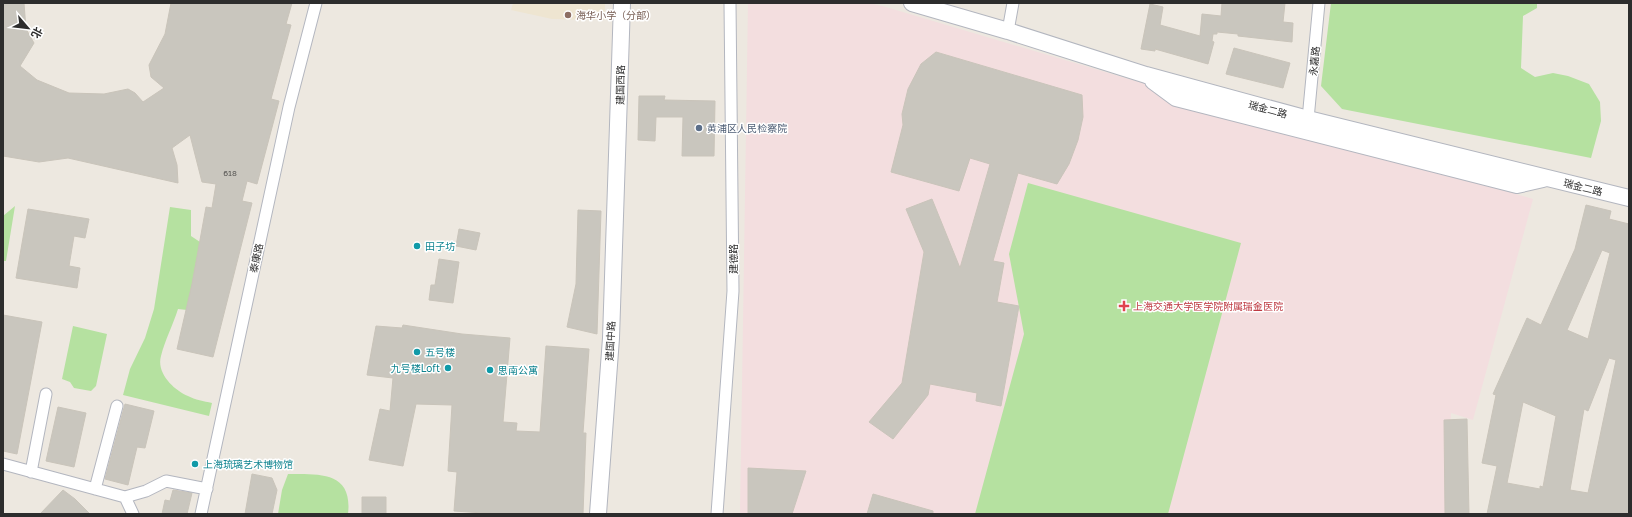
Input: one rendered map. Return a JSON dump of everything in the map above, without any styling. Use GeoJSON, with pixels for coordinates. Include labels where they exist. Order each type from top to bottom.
{"type":"FeatureCollection","features":[{"type":"Feature","properties":{"kind":"main road","name":"建国西路"},"geometry":{"type":"LineString","coordinates":[[617,167],[622,3]]}},
{"type":"Feature","properties":{"kind":"main road","name":"瑞金二路"},"geometry":{"type":"LineString","coordinates":[[912,3],[1008,31],[1146,75],[1308,119],[1629,198]]}},
{"type":"Feature","properties":{"kind":"main road"},"geometry":{"type":"LineString","coordinates":[[1146,75],[1176,98],[1517,185],[1546,178]]}},
{"type":"Feature","properties":{"kind":"main road","name":"建国中路"},"geometry":{"type":"LineString","coordinates":[[598,514],[611,338],[617,167]]}},
{"type":"Feature","properties":{"kind":"street","name":"泰康路"},"geometry":{"type":"LineString","coordinates":[[201,514],[289,107],[316,3]]}},
{"type":"Feature","properties":{"kind":"street","name":"建德路"},"geometry":{"type":"LineString","coordinates":[[717,514],[733,291],[730,3]]}},
{"type":"Feature","properties":{"kind":"street"},"geometry":{"type":"LineString","coordinates":[[1008,31],[1012,3]]}},
{"type":"Feature","properties":{"kind":"street","name":"永嘉路"},"geometry":{"type":"LineString","coordinates":[[1308,119],[1319,3]]}},
{"type":"Feature","properties":{"kind":"street"},"geometry":{"type":"LineString","coordinates":[[31,472],[46,394]]}},
{"type":"Feature","properties":{"kind":"street"},"geometry":{"type":"LineString","coordinates":[[95,489],[117,406]]}},
{"type":"Feature","properties":{"kind":"street"},"geometry":{"type":"LineString","coordinates":[[3,464],[126,498],[146,491],[166,481],[207,489]]}},
{"type":"Feature","properties":{"kind":"street"},"geometry":{"type":"LineString","coordinates":[[126,498],[133,514]]}},
{"type":"Feature","properties":{"kind":"shaded area","name":"海华小学（分部）"},"geometry":{"type":"Polygon","coordinates":[[[513,3],[605,3],[605,20],[552,19],[511,10],[513,3]]]}},
{"type":"Feature","properties":{"kind":"shaded area","name":"上海交通大学医学院附属瑞金医院"},"geometry":{"type":"Polygon","coordinates":[[[748,3],[869,3],[886,7],[1533,199],[1473,420],[1451,413],[1446,514],[740,514],[748,3]]]}},
{"type":"Feature","properties":{"kind":"green space"},"geometry":{"type":"Polygon","coordinates":[[[1331,3],[1537,3],[1537,8],[1523,16],[1521,68],[1535,77],[1553,73],[1568,76],[1589,84],[1600,102],[1601,121],[1591,158],[1342,109],[1321,86],[1331,3]]]}},
{"type":"Feature","properties":{"kind":"green space"},"geometry":{"type":"Polygon","coordinates":[[[1028,183],[1241,243],[1168,514],[975,514],[1024,334],[1009,254],[1028,183]]]}},
{"type":"Feature","properties":{"kind":"green space"},"geometry":{"type":"Polygon","coordinates":[[[15,206],[6,261],[3,261],[3,216],[15,206]]]}},
{"type":"Feature","properties":{"kind":"green space"},"geometry":{"type":"Polygon","coordinates":[[[170,207],[191,210],[191,236],[200,242],[194,284],[187,310],[178,309],[161,356],[161,369],[167,380],[177,390],[194,398],[212,403],[209,416],[123,395],[130,369],[145,338],[154,309],[170,207]]]}},
{"type":"Feature","properties":{"kind":"green space"},"geometry":{"type":"Polygon","coordinates":[[[73,326],[107,334],[96,386],[91,391],[74,388],[70,382],[62,379],[73,326]]]}},
{"type":"Feature","properties":{"kind":"green space"},"geometry":{"type":"Polygon","coordinates":[[[288,474],[322,475],[339,482],[345,490],[348,500],[348,514],[278,514],[282,490],[288,474]]]}},
{"type":"Feature","properties":{"kind":"building"},"geometry":{"type":"Polygon","coordinates":[[[3,3],[24,3],[26,29],[34,43],[20,66],[37,80],[69,93],[104,94],[128,89],[135,93],[143,102],[164,88],[151,77],[149,65],[165,34],[171,3],[292,3],[286,24],[291,25],[271,99],[279,101],[257,184],[247,181],[242,201],[252,203],[213,357],[177,349],[192,284],[206,207],[212,208],[216,184],[202,182],[190,135],[172,148],[177,165],[178,183],[68,158],[39,162],[3,156],[3,3]]]}},
{"type":"Feature","properties":{"kind":"building"},"geometry":{"type":"Polygon","coordinates":[[[1222,3],[1285,3],[1283,22],[1293,23],[1292,42],[1217,32],[1217,34],[1213,34],[1212,41],[1214,42],[1208,64],[1155,49],[1155,51],[1141,49],[1150,4],[1163,7],[1160,25],[1200,36],[1202,14],[1221,16],[1222,3]]]}},
{"type":"Feature","properties":{"kind":"building"},"geometry":{"type":"Polygon","coordinates":[[[1234,48],[1290,63],[1283,88],[1226,74],[1234,48]]]}},
{"type":"Feature","properties":{"kind":"building"},"geometry":{"type":"Polygon","coordinates":[[[936,52],[1082,95],[1083,117],[1078,140],[1069,164],[1057,184],[1018,173],[993,261],[1004,263],[997,302],[1019,306],[1001,406],[976,401],[977,393],[930,384],[928,395],[893,439],[869,422],[902,383],[924,252],[906,209],[932,199],[960,268],[990,164],[970,158],[959,191],[891,172],[903,125],[902,114],[908,89],[921,64],[936,52]]]}},
{"type":"Feature","properties":{"kind":"building"},"geometry":{"type":"Polygon","coordinates":[[[639,96],[665,96],[664,100],[715,101],[714,156],[682,156],[683,117],[656,117],[655,141],[638,140],[639,96]]]}},
{"type":"Feature","properties":{"kind":"building"},"geometry":{"type":"Polygon","coordinates":[[[1586,205],[1611,211],[1609,219],[1629,224],[1629,514],[1487,514],[1497,466],[1482,463],[1496,395],[1493,394],[1527,318],[1541,325],[1575,249],[1586,205]],[[1602,250],[1567,330],[1588,339],[1610,253],[1602,250]],[[1609,358],[1588,411],[1584,409],[1570,490],[1588,493],[1616,360],[1609,358]],[[1523,402],[1507,483],[1540,489],[1540,486],[1543,487],[1556,416],[1523,402]]]}},
{"type":"Feature","properties":{"kind":"building"},"geometry":{"type":"Polygon","coordinates":[[[28,209],[89,219],[85,238],[74,236],[69,266],[80,268],[77,288],[16,278],[28,209]]]}},
{"type":"Feature","properties":{"kind":"building"},"geometry":{"type":"Polygon","coordinates":[[[578,210],[601,211],[597,334],[567,327],[576,284],[578,210]]]}},
{"type":"Feature","properties":{"kind":"building"},"geometry":{"type":"Polygon","coordinates":[[[459,229],[480,233],[476,250],[456,246],[459,229]]]}},
{"type":"Feature","properties":{"kind":"building"},"geometry":{"type":"Polygon","coordinates":[[[439,259],[459,262],[453,303],[429,300],[431,285],[435,285],[439,259]]]}},
{"type":"Feature","properties":{"kind":"building"},"geometry":{"type":"Polygon","coordinates":[[[3,315],[42,322],[17,454],[3,451],[3,315]]]}},
{"type":"Feature","properties":{"kind":"building"},"geometry":{"type":"Polygon","coordinates":[[[403,325],[462,334],[510,338],[503,422],[517,423],[516,431],[540,432],[546,346],[589,349],[583,433],[586,433],[583,514],[498,514],[454,511],[457,472],[448,471],[452,405],[416,404],[403,466],[369,460],[380,409],[390,411],[393,378],[367,375],[376,326],[402,328],[403,325]]]}},
{"type":"Feature","properties":{"kind":"building"},"geometry":{"type":"Polygon","coordinates":[[[125,404],[154,411],[145,448],[137,447],[128,485],[105,479],[125,404]]]}},
{"type":"Feature","properties":{"kind":"building"},"geometry":{"type":"Polygon","coordinates":[[[58,407],[86,413],[74,467],[46,461],[58,407]]]}},
{"type":"Feature","properties":{"kind":"building"},"geometry":{"type":"Polygon","coordinates":[[[1467,419],[1469,514],[1445,514],[1444,420],[1467,419]]]}},
{"type":"Feature","properties":{"kind":"building"},"geometry":{"type":"Polygon","coordinates":[[[748,468],[806,471],[792,514],[748,514],[748,468]]]}},
{"type":"Feature","properties":{"kind":"building"},"geometry":{"type":"Polygon","coordinates":[[[252,474],[272,478],[277,490],[272,514],[245,514],[252,474]]]}},
{"type":"Feature","properties":{"kind":"building"},"geometry":{"type":"Polygon","coordinates":[[[63,490],[75,499],[90,514],[40,514],[63,490]]]}},
{"type":"Feature","properties":{"kind":"building"},"geometry":{"type":"Polygon","coordinates":[[[173,490],[192,493],[187,514],[162,514],[165,500],[170,501],[173,490]]]}},
{"type":"Feature","properties":{"kind":"building"},"geometry":{"type":"Polygon","coordinates":[[[873,494],[933,511],[933,514],[867,514],[873,494]]]}},
{"type":"Feature","properties":{"kind":"building"},"geometry":{"type":"Polygon","coordinates":[[[362,497],[386,497],[386,514],[362,514],[362,497]]]}},
{"type":"Feature","properties":{"kind":"place","name":"海华小学（分部）"},"geometry":{"type":"Point","coordinates":[568,15]}},
{"type":"Feature","properties":{"kind":"place","name":"黄浦区人民检察院"},"geometry":{"type":"Point","coordinates":[699,128]}},
{"type":"Feature","properties":{"kind":"place","name":"田子坊"},"geometry":{"type":"Point","coordinates":[417,246]}},
{"type":"Feature","properties":{"kind":"place","name":"上海交通大学医学院附属瑞金医院"},"geometry":{"type":"Point","coordinates":[1124,306]}},
{"type":"Feature","properties":{"kind":"place","name":"五号楼"},"geometry":{"type":"Point","coordinates":[417,352]}},
{"type":"Feature","properties":{"kind":"place","name":"九号楼Loft"},"geometry":{"type":"Point","coordinates":[448,368]}},
{"type":"Feature","properties":{"kind":"place","name":"思南公寓"},"geometry":{"type":"Point","coordinates":[490,370]}},
{"type":"Feature","properties":{"kind":"place","name":"上海琉璃艺术博物馆"},"geometry":{"type":"Point","coordinates":[195,464]}}]}
